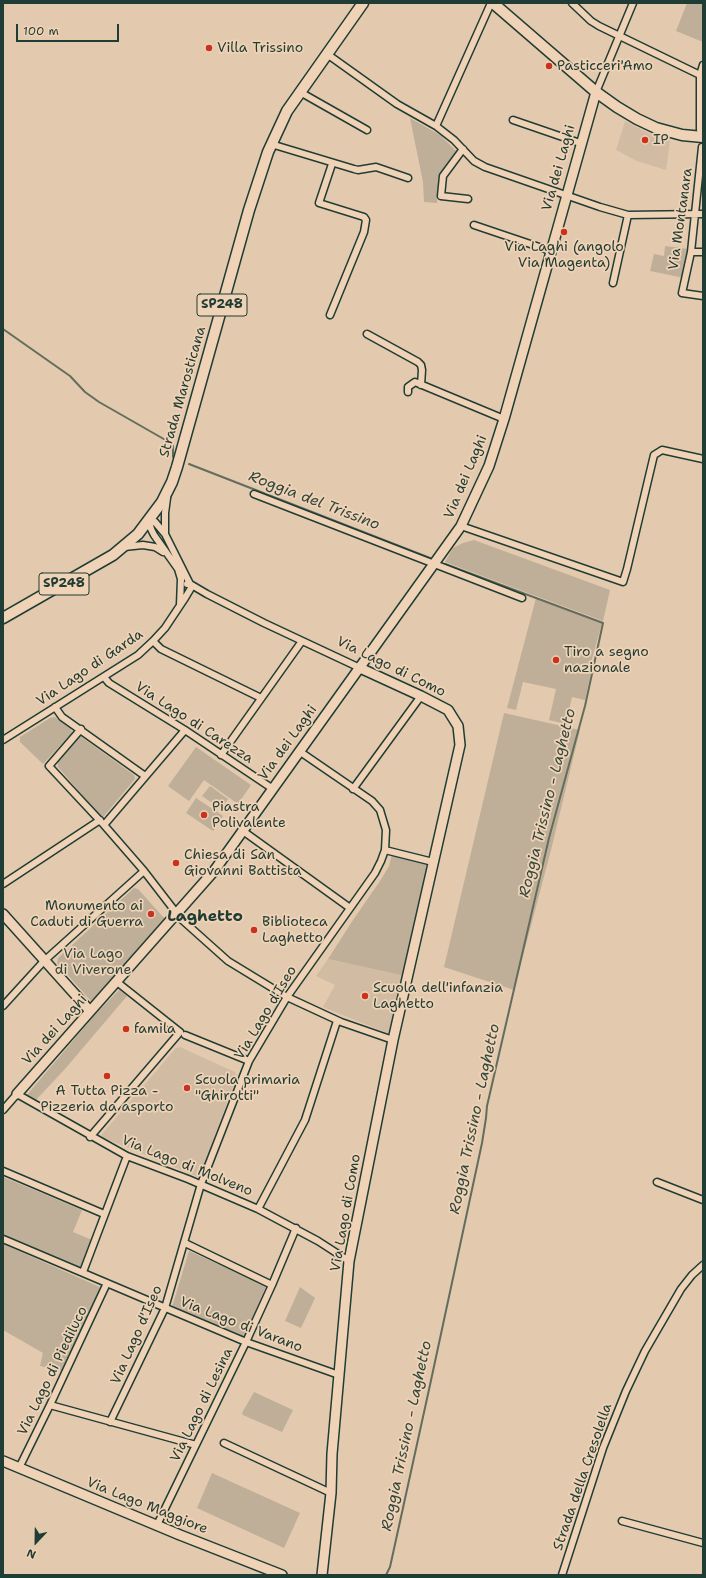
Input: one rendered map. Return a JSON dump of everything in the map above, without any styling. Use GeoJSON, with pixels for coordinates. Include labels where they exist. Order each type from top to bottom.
{"type":"FeatureCollection","features":[{"type":"Feature","properties":{"kind":"main road","name":"Strada Marosticana"},"geometry":{"type":"LineString","coordinates":[[3,618],[96,566],[123,547],[138,534],[149,521],[168,492],[177,467],[249,210],[271,144],[287,111],[363,3]]}},
{"type":"Feature","properties":{"kind":"main road"},"geometry":{"type":"LineString","coordinates":[[492,3],[596,92],[637,120],[656,128],[682,135],[702,134]]}},
{"type":"Feature","properties":{"kind":"street"},"geometry":{"type":"LineString","coordinates":[[436,126],[492,3]]}},
{"type":"Feature","properties":{"kind":"street"},"geometry":{"type":"LineString","coordinates":[[572,3],[591,21],[700,75]]}},
{"type":"Feature","properties":{"kind":"street"},"geometry":{"type":"LineString","coordinates":[[596,92],[633,3]]}},
{"type":"Feature","properties":{"kind":"street"},"geometry":{"type":"LineString","coordinates":[[327,54],[397,104],[436,126],[463,149],[474,161],[485,167],[600,207],[628,215],[703,214]]}},
{"type":"Feature","properties":{"kind":"street"},"geometry":{"type":"LineString","coordinates":[[702,134],[700,75],[703,66]]}},
{"type":"Feature","properties":{"kind":"street"},"geometry":{"type":"LineString","coordinates":[[300,92],[367,130]]}},
{"type":"Feature","properties":{"kind":"street","name":"Via dei Laghi"},"geometry":{"type":"LineString","coordinates":[[4,1107],[117,982],[214,871],[461,526],[489,466],[504,419],[580,143],[596,92]]}},
{"type":"Feature","properties":{"kind":"street"},"geometry":{"type":"LineString","coordinates":[[513,120],[580,143]]}},
{"type":"Feature","properties":{"kind":"street"},"geometry":{"type":"LineString","coordinates":[[271,144],[332,164],[358,170],[376,167],[408,178]]}},
{"type":"Feature","properties":{"kind":"street","name":"Via Montanara"},"geometry":{"type":"LineString","coordinates":[[702,147],[691,252],[682,294],[703,296]]}},
{"type":"Feature","properties":{"kind":"street"},"geometry":{"type":"LineString","coordinates":[[463,149],[443,176],[441,196],[468,199]]}},
{"type":"Feature","properties":{"kind":"street"},"geometry":{"type":"LineString","coordinates":[[330,315],[364,232],[366,220],[364,217],[320,203],[332,164]]}},
{"type":"Feature","properties":{"kind":"street"},"geometry":{"type":"LineString","coordinates":[[613,283],[628,215]]}},
{"type":"Feature","properties":{"kind":"street"},"geometry":{"type":"LineString","coordinates":[[474,224],[550,251]]}},
{"type":"Feature","properties":{"kind":"street"},"geometry":{"type":"LineString","coordinates":[[691,252],[703,252]]}},
{"type":"Feature","properties":{"kind":"street"},"geometry":{"type":"LineString","coordinates":[[367,334],[418,362],[421,365],[422,370],[421,384]]}},
{"type":"Feature","properties":{"kind":"street"},"geometry":{"type":"LineString","coordinates":[[408,392],[408,387],[415,382],[504,419]]}},
{"type":"Feature","properties":{"kind":"street"},"geometry":{"type":"LineString","coordinates":[[461,526],[623,582],[654,455],[662,450],[703,458]]}},
{"type":"Feature","properties":{"kind":"street"},"geometry":{"type":"LineString","coordinates":[[165,534],[165,513],[168,492]]}},
{"type":"Feature","properties":{"kind":"street"},"geometry":{"type":"LineString","coordinates":[[254,494],[522,598]]}},
{"type":"Feature","properties":{"kind":"street"},"geometry":{"type":"LineString","coordinates":[[180,605],[181,585],[178,570],[151,529],[149,521],[155,522],[165,534],[190,584],[181,585]]}},
{"type":"Feature","properties":{"kind":"street"},"geometry":{"type":"LineString","coordinates":[[123,547],[143,545],[155,546],[165,552]]}},
{"type":"Feature","properties":{"kind":"street","name":"Via Lago di Garda"},"geometry":{"type":"LineString","coordinates":[[3,740],[138,655],[165,628],[190,588],[190,584]]}},
{"type":"Feature","properties":{"kind":"street","name":"Via Lago di Como"},"geometry":{"type":"LineString","coordinates":[[190,584],[257,620],[448,710],[458,726],[460,745],[393,1040],[349,1261],[332,1454],[331,1493],[322,1575]]}},
{"type":"Feature","properties":{"kind":"street"},"geometry":{"type":"LineString","coordinates":[[153,641],[161,648],[261,698]]}},
{"type":"Feature","properties":{"kind":"street"},"geometry":{"type":"LineString","coordinates":[[221,755],[302,641]]}},
{"type":"Feature","properties":{"kind":"street","name":"Via Lago di Carezza"},"geometry":{"type":"LineString","coordinates":[[104,677],[109,683],[185,730],[273,788]]}},
{"type":"Feature","properties":{"kind":"street"},"geometry":{"type":"LineString","coordinates":[[353,788],[421,696]]}},
{"type":"Feature","properties":{"kind":"street"},"geometry":{"type":"LineString","coordinates":[[55,707],[62,717],[81,729],[145,776]]}},
{"type":"Feature","properties":{"kind":"street"},"geometry":{"type":"LineString","coordinates":[[81,729],[49,766],[102,822],[144,871],[177,914],[228,961],[287,997],[337,1021],[393,1040]]}},
{"type":"Feature","properties":{"kind":"street"},"geometry":{"type":"LineString","coordinates":[[3,884],[102,822],[185,730]]}},
{"type":"Feature","properties":{"kind":"street","name":"Via Lago d'Iseo"},"geometry":{"type":"LineString","coordinates":[[110,1422],[165,1308],[201,1184],[249,1061],[287,997],[382,862],[385,850],[386,830],[380,810],[372,801],[299,752]]}},
{"type":"Feature","properties":{"kind":"street"},"geometry":{"type":"LineString","coordinates":[[243,831],[350,908]]}},
{"type":"Feature","properties":{"kind":"street"},"geometry":{"type":"LineString","coordinates":[[385,850],[433,862]]}},
{"type":"Feature","properties":{"kind":"street"},"geometry":{"type":"LineString","coordinates":[[3,1006],[44,961],[144,871]]}},
{"type":"Feature","properties":{"kind":"street"},"geometry":{"type":"LineString","coordinates":[[3,914],[90,1011]]}},
{"type":"Feature","properties":{"kind":"street"},"geometry":{"type":"LineString","coordinates":[[117,982],[182,1034],[249,1061]]}},
{"type":"Feature","properties":{"kind":"street"},"geometry":{"type":"LineString","coordinates":[[258,1208],[305,1120],[337,1021]]}},
{"type":"Feature","properties":{"kind":"street"},"geometry":{"type":"LineString","coordinates":[[90,1137],[182,1034]]}},
{"type":"Feature","properties":{"kind":"street","name":"Via Lago di Molveno"},"geometry":{"type":"LineString","coordinates":[[16,1094],[90,1137],[127,1156],[201,1184],[258,1208],[318,1240],[349,1261]]}},
{"type":"Feature","properties":{"kind":"street"},"geometry":{"type":"LineString","coordinates":[[83,1272],[127,1156]]}},
{"type":"Feature","properties":{"kind":"street"},"geometry":{"type":"LineString","coordinates":[[3,1171],[104,1214]]}},
{"type":"Feature","properties":{"kind":"street"},"geometry":{"type":"LineString","coordinates":[[657,1182],[703,1200]]}},
{"type":"Feature","properties":{"kind":"street","name":"Via Lago di Lesina"},"geometry":{"type":"LineString","coordinates":[[156,1525],[246,1342],[296,1228]]}},
{"type":"Feature","properties":{"kind":"street","name":"Via Lago di Varano"},"geometry":{"type":"LineString","coordinates":[[3,1239],[246,1342],[339,1375]]}},
{"type":"Feature","properties":{"kind":"street"},"geometry":{"type":"LineString","coordinates":[[185,1243],[272,1285]]}},
{"type":"Feature","properties":{"kind":"street","name":"Strada della Cresolella"},"geometry":{"type":"LineString","coordinates":[[562,1575],[603,1448],[626,1391],[645,1351],[680,1289],[703,1265]]}},
{"type":"Feature","properties":{"kind":"street","name":"Via Lago di Piediluco"},"geometry":{"type":"LineString","coordinates":[[19,1468],[107,1283]]}},
{"type":"Feature","properties":{"kind":"street"},"geometry":{"type":"LineString","coordinates":[[50,1405],[196,1445]]}},
{"type":"Feature","properties":{"kind":"street"},"geometry":{"type":"LineString","coordinates":[[224,1443],[331,1493]]}},
{"type":"Feature","properties":{"kind":"street","name":"Via Lago Maggiore"},"geometry":{"type":"LineString","coordinates":[[3,1461],[156,1525],[282,1575]]}},
{"type":"Feature","properties":{"kind":"street"},"geometry":{"type":"LineString","coordinates":[[622,1521],[703,1543]]}},
{"type":"Feature","properties":{"kind":"shaded area"},"geometry":{"type":"Polygon","coordinates":[[[625,121],[650,134],[670,141],[666,170],[637,161],[616,150],[625,121]]]}},
{"type":"Feature","properties":{"kind":"shaded area","name":"Scuola dell'infanzia Laghetto"},"geometry":{"type":"Polygon","coordinates":[[[328,959],[405,976],[392,1035],[323,1007],[335,985],[316,976],[328,959]]]}},
{"type":"Feature","properties":{"kind":"shaded area"},"geometry":{"type":"Polygon","coordinates":[[[180,1047],[235,1072],[237,1076],[198,1177],[102,1137],[102,1134],[176,1048],[180,1047]]]}},
{"type":"Feature","properties":{"kind":"green space"},"geometry":{"type":"Polygon","coordinates":[[[687,3],[703,3],[703,42],[676,31],[687,3]]]}},
{"type":"Feature","properties":{"kind":"green space"},"geometry":{"type":"Polygon","coordinates":[[[410,118],[440,135],[457,152],[439,177],[437,203],[424,202],[423,182],[410,118]]]}},
{"type":"Feature","properties":{"kind":"green space"},"geometry":{"type":"Polygon","coordinates":[[[665,246],[688,249],[684,278],[650,271],[654,254],[664,256],[665,246]]]}},
{"type":"Feature","properties":{"kind":"green space"},"geometry":{"type":"Polygon","coordinates":[[[474,540],[610,590],[603,621],[445,562],[453,548],[474,540]]]}},
{"type":"Feature","properties":{"kind":"green space","name":"Tiro a segno nazionale"},"geometry":{"type":"Polygon","coordinates":[[[536,598],[602,623],[590,666],[592,667],[585,700],[572,697],[566,724],[549,720],[556,689],[523,682],[516,710],[507,708],[536,598]]]}},
{"type":"Feature","properties":{"kind":"green space"},"geometry":{"type":"Polygon","coordinates":[[[504,713],[580,730],[551,850],[514,990],[444,967],[504,713]]]}},
{"type":"Feature","properties":{"kind":"green space"},"geometry":{"type":"Polygon","coordinates":[[[55,717],[71,729],[72,733],[43,764],[20,742],[20,737],[50,718],[55,717]]]}},
{"type":"Feature","properties":{"kind":"green space"},"geometry":{"type":"Polygon","coordinates":[[[78,736],[134,775],[135,779],[104,816],[100,816],[58,767],[58,760],[78,736]]]}},
{"type":"Feature","properties":{"kind":"green space"},"geometry":{"type":"Polygon","coordinates":[[[196,747],[251,785],[238,804],[204,780],[189,801],[168,786],[196,747]]]}},
{"type":"Feature","properties":{"kind":"green space"},"geometry":{"type":"Polygon","coordinates":[[[210,786],[228,799],[221,809],[202,796],[210,786]]]}},
{"type":"Feature","properties":{"kind":"green space","name":"Piastra Polivalente"},"geometry":{"type":"Polygon","coordinates":[[[196,798],[223,816],[213,831],[186,813],[196,798]]]}},
{"type":"Feature","properties":{"kind":"green space"},"geometry":{"type":"Polygon","coordinates":[[[392,854],[428,864],[405,976],[328,959],[380,881],[389,866],[392,854]]]}},
{"type":"Feature","properties":{"kind":"green space","name":"Via Lago di Viverone"},"geometry":{"type":"Polygon","coordinates":[[[134,888],[138,889],[164,918],[164,921],[94,1001],[91,1001],[57,963],[58,958],[134,888]]]}},
{"type":"Feature","properties":{"kind":"green space"},"geometry":{"type":"Polygon","coordinates":[[[119,990],[127,996],[65,1069],[34,1102],[26,1096],[94,1016],[119,990]]]}},
{"type":"Feature","properties":{"kind":"green space"},"geometry":{"type":"Polygon","coordinates":[[[3,1177],[82,1210],[73,1232],[92,1240],[81,1268],[3,1235],[3,1177]]]}},
{"type":"Feature","properties":{"kind":"green space"},"geometry":{"type":"Polygon","coordinates":[[[3,1244],[102,1288],[74,1354],[62,1371],[40,1366],[43,1353],[3,1330],[3,1244]]]}},
{"type":"Feature","properties":{"kind":"green space"},"geometry":{"type":"Polygon","coordinates":[[[189,1251],[266,1286],[244,1338],[172,1307],[189,1251]]]}},
{"type":"Feature","properties":{"kind":"green space"},"geometry":{"type":"Polygon","coordinates":[[[300,1287],[315,1298],[301,1328],[285,1321],[300,1287]]]}},
{"type":"Feature","properties":{"kind":"green space"},"geometry":{"type":"Polygon","coordinates":[[[254,1392],[293,1410],[282,1432],[243,1415],[242,1413],[254,1392]]]}},
{"type":"Feature","properties":{"kind":"green space"},"geometry":{"type":"Polygon","coordinates":[[[212,1473],[300,1513],[284,1548],[197,1508],[212,1473]]]}},
{"type":"Feature","properties":{"kind":"waterway","name":"Roggia del Trissino"},"geometry":{"type":"LineString","coordinates":[[3,329],[70,376],[85,392],[99,402],[169,442],[173,446],[173,457]]}},
{"type":"Feature","properties":{"kind":"waterway","name":"Roggia del Trissino"},"geometry":{"type":"LineString","coordinates":[[189,464],[430,558]]}},
{"type":"Feature","properties":{"kind":"waterway","name":"Roggia Trissino - Laghetto"},"geometry":{"type":"LineString","coordinates":[[386,1575],[390,1567],[430,1385],[482,1143],[487,1106],[549,838],[585,706],[603,623],[445,564]]}},
{"type":"Feature","properties":{"kind":"place","name":"Villa Trissino"},"geometry":{"type":"Point","coordinates":[209,48]}},
{"type":"Feature","properties":{"kind":"place","name":"Pasticceri'Amo"},"geometry":{"type":"Point","coordinates":[549,66]}},
{"type":"Feature","properties":{"kind":"place","name":"IP"},"geometry":{"type":"Point","coordinates":[645,140]}},
{"type":"Feature","properties":{"kind":"place","name":"Via Laghi (angolo Via Magenta)"},"geometry":{"type":"Point","coordinates":[564,232]}},
{"type":"Feature","properties":{"kind":"place","name":"Tiro a segno nazionale"},"geometry":{"type":"Point","coordinates":[556,660]}},
{"type":"Feature","properties":{"kind":"place","name":"Piastra Polivalente"},"geometry":{"type":"Point","coordinates":[204,815]}},
{"type":"Feature","properties":{"kind":"place","name":"Chiesa di San Giovanni Battista"},"geometry":{"type":"Point","coordinates":[176,863]}},
{"type":"Feature","properties":{"kind":"place","name":"Monumento ai Caduti di Guerra"},"geometry":{"type":"Point","coordinates":[151,914]}},
{"type":"Feature","properties":{"kind":"place","name":"Biblioteca Laghetto"},"geometry":{"type":"Point","coordinates":[254,930]}},
{"type":"Feature","properties":{"kind":"place","name":"Scuola dell'infanzia Laghetto"},"geometry":{"type":"Point","coordinates":[365,996]}},
{"type":"Feature","properties":{"kind":"place","name":"famila"},"geometry":{"type":"Point","coordinates":[126,1029]}},
{"type":"Feature","properties":{"kind":"place","name":"A Tutta Pizza - Pizzeria da asporto"},"geometry":{"type":"Point","coordinates":[107,1076]}},
{"type":"Feature","properties":{"kind":"place","name":"Scuola primaria \"Ghirotti\""},"geometry":{"type":"Point","coordinates":[187,1088]}},
{"type":"Feature","properties":{"kind":"district","name":"Laghetto"},"geometry":{"type":"Point","coordinates":[205,917]}}]}
